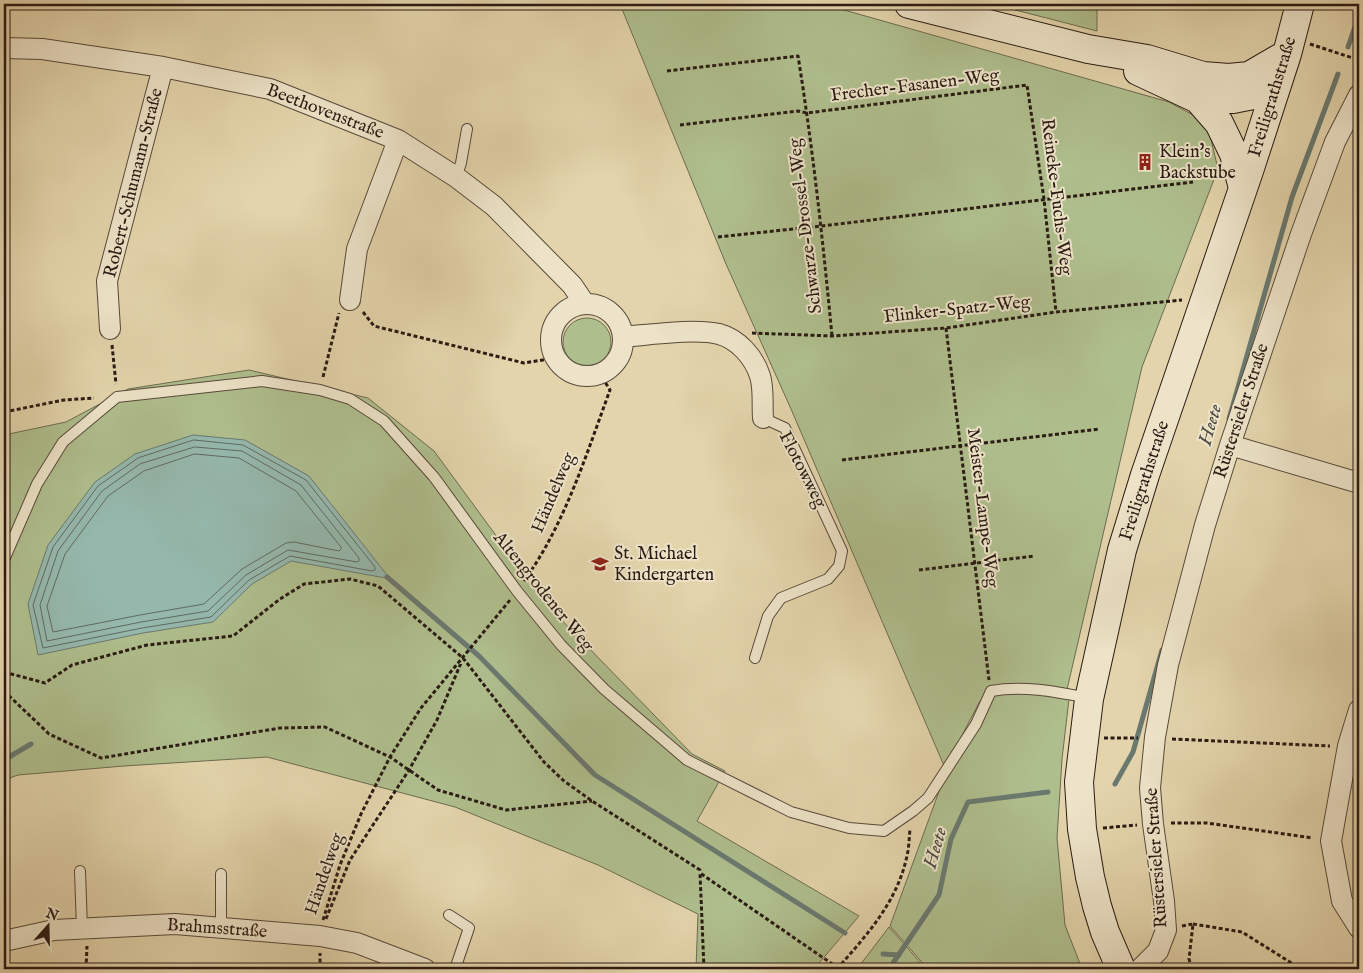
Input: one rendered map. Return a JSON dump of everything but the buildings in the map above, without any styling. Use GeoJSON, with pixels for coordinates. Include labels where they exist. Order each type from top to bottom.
{"type":"FeatureCollection","features":[{"type":"Feature","properties":{"kind":"main road"},"geometry":{"type":"LineString","coordinates":[[910,4],[1088,49],[1147,59],[1223,100],[1253,95],[1277,85]]}},
{"type":"Feature","properties":{"kind":"main road","name":"Freiligrathstraße"},"geometry":{"type":"LineString","coordinates":[[1121,969],[1105,932],[1097,906],[1082,829],[1079,782],[1089,698],[1122,550],[1145,475],[1258,144],[1287,54],[1300,4]]}},
{"type":"Feature","properties":{"kind":"main road"},"geometry":{"type":"LineString","coordinates":[[1200,88],[1229,78],[1249,76],[1287,54]]}},
{"type":"Feature","properties":{"kind":"main road"},"geometry":{"type":"LineString","coordinates":[[1200,88],[1234,154],[1243,188]]}},
{"type":"Feature","properties":{"kind":"main road"},"geometry":{"type":"LineString","coordinates":[[1233,99],[1246,117],[1258,144]]}},
{"type":"Feature","properties":{"kind":"street","name":"Beethovenstraße"},"geometry":{"type":"LineString","coordinates":[[4,48],[42,50],[163,67],[270,90],[398,140],[456,177],[494,206],[572,285],[585,304]]}},
{"type":"Feature","properties":{"kind":"street","name":"Robert-Schumann-Straße"},"geometry":{"type":"LineString","coordinates":[[110,329],[107,281],[163,67]]}},
{"type":"Feature","properties":{"kind":"street","name":"Rüstersieler Straße"},"geometry":{"type":"LineString","coordinates":[[1140,969],[1158,951],[1166,930],[1150,788],[1154,737],[1168,665],[1205,525],[1230,445],[1301,234],[1335,142],[1358,100]]}},
{"type":"Feature","properties":{"kind":"street"},"geometry":{"type":"LineString","coordinates":[[350,300],[357,249],[398,140]]}},
{"type":"Feature","properties":{"kind":"street"},"geometry":{"type":"LineString","coordinates":[[585,304],[606,310],[614,317],[620,326],[622,337],[622,348],[618,359],[610,368],[600,374],[590,376],[580,376],[561,366],[555,358],[551,346],[551,334],[555,323],[563,313],[573,307],[585,304]]}},
{"type":"Feature","properties":{"kind":"street","name":"Flotowweg"},"geometry":{"type":"LineString","coordinates":[[622,337],[698,332],[719,334],[735,341],[752,357],[761,378],[763,418]]}},
{"type":"Feature","properties":{"kind":"street"},"geometry":{"type":"LineString","coordinates":[[1230,445],[1359,483]]}},
{"type":"Feature","properties":{"kind":"street"},"geometry":{"type":"LineString","coordinates":[[1359,710],[1348,746],[1331,841],[1342,901],[1359,928]]}},
{"type":"Feature","properties":{"kind":"street","name":"Brahmsstraße"},"geometry":{"type":"LineString","coordinates":[[4,941],[54,930],[175,924],[320,936],[357,943],[425,969]]}},
{"type":"Feature","properties":{"kind":"lane"},"geometry":{"type":"LineString","coordinates":[[456,177],[461,163],[467,129]]}},
{"type":"Feature","properties":{"kind":"lane","name":"Altengrodener Weg"},"geometry":{"type":"LineString","coordinates":[[117,397],[262,381],[320,390],[350,399],[384,421],[434,478],[518,591],[561,645],[604,689],[687,760],[791,812],[849,828],[884,831],[928,798],[976,724],[991,692]]}},
{"type":"Feature","properties":{"kind":"lane"},"geometry":{"type":"LineString","coordinates":[[4,560],[37,484],[63,442],[117,397]]}},
{"type":"Feature","properties":{"kind":"lane","name":"Flotowweg"},"geometry":{"type":"LineString","coordinates":[[755,658],[768,616],[781,598],[828,579],[839,566],[842,551],[785,428],[763,418]]}},
{"type":"Feature","properties":{"kind":"lane"},"geometry":{"type":"LineString","coordinates":[[991,692],[1045,690],[1089,698]]}},
{"type":"Feature","properties":{"kind":"lane"},"geometry":{"type":"LineString","coordinates":[[80,871],[85,928]]}},
{"type":"Feature","properties":{"kind":"lane"},"geometry":{"type":"LineString","coordinates":[[221,874],[221,928]]}},
{"type":"Feature","properties":{"kind":"lane"},"geometry":{"type":"LineString","coordinates":[[449,915],[469,928],[455,969]]}},
{"type":"Feature","properties":{"kind":"path"},"geometry":{"type":"LineString","coordinates":[[1312,36],[1310,44],[1359,60]]}},
{"type":"Feature","properties":{"kind":"path","name":"Schwarze-Drossel-Weg"},"geometry":{"type":"LineString","coordinates":[[667,71],[798,56],[821,226],[832,336]]}},
{"type":"Feature","properties":{"kind":"path","name":"Frecher-Fasanen-Weg"},"geometry":{"type":"LineString","coordinates":[[680,125],[798,111],[807,113],[1027,85]]}},
{"type":"Feature","properties":{"kind":"path","name":"Reineke-Fuchs-Weg"},"geometry":{"type":"LineString","coordinates":[[1027,85],[1044,200],[1056,312]]}},
{"type":"Feature","properties":{"kind":"path"},"geometry":{"type":"LineString","coordinates":[[718,237],[1193,182]]}},
{"type":"Feature","properties":{"kind":"path"},"geometry":{"type":"LineString","coordinates":[[320,390],[338,314],[350,300],[374,326],[524,363],[555,358]]}},
{"type":"Feature","properties":{"kind":"path","name":"Flinker-Spatz-Weg"},"geometry":{"type":"LineString","coordinates":[[735,341],[750,333],[832,336],[946,328],[1056,312],[1185,300]]}},
{"type":"Feature","properties":{"kind":"path","name":"Meister-Lampe-Weg"},"geometry":{"type":"LineString","coordinates":[[946,328],[991,692]]}},
{"type":"Feature","properties":{"kind":"path"},"geometry":{"type":"LineString","coordinates":[[4,412],[64,400],[117,397],[110,329]]}},
{"type":"Feature","properties":{"kind":"path","name":"Händelweg"},"geometry":{"type":"LineString","coordinates":[[320,936],[340,865],[361,814],[390,756],[421,708],[518,591],[541,558],[574,486],[610,390],[600,374]]}},
{"type":"Feature","properties":{"kind":"path"},"geometry":{"type":"LineString","coordinates":[[842,460],[1100,429]]}},
{"type":"Feature","properties":{"kind":"path"},"geometry":{"type":"LineString","coordinates":[[918,570],[1034,556]]}},
{"type":"Feature","properties":{"kind":"path"},"geometry":{"type":"LineString","coordinates":[[4,672],[45,683],[72,665],[146,644],[233,636],[280,599],[304,584],[350,579],[378,586],[464,658],[544,762],[564,781],[700,870],[704,969]]}},
{"type":"Feature","properties":{"kind":"path","name":"Händelweg"},"geometry":{"type":"LineString","coordinates":[[320,936],[350,860],[409,770],[437,720],[464,658]]}},
{"type":"Feature","properties":{"kind":"path"},"geometry":{"type":"LineString","coordinates":[[4,691],[49,734],[101,758],[280,728],[326,727],[390,756],[438,790],[506,810],[592,801]]}},
{"type":"Feature","properties":{"kind":"path"},"geometry":{"type":"LineString","coordinates":[[1106,729],[1103,738],[1115,739]]}},
{"type":"Feature","properties":{"kind":"path"},"geometry":{"type":"LineString","coordinates":[[1154,737],[1348,746]]}},
{"type":"Feature","properties":{"kind":"path"},"geometry":{"type":"LineString","coordinates":[[700,873],[838,969],[874,926],[892,896],[906,860],[913,811]]}},
{"type":"Feature","properties":{"kind":"path","name":"Rüstersieler Straße"},"geometry":{"type":"LineString","coordinates":[[1165,823],[1207,823],[1331,841]]}},
{"type":"Feature","properties":{"kind":"path"},"geometry":{"type":"LineString","coordinates":[[1101,828],[1103,837]]}},
{"type":"Feature","properties":{"kind":"path"},"geometry":{"type":"LineString","coordinates":[[1192,969],[1189,960],[1193,924]]}},
{"type":"Feature","properties":{"kind":"path"},"geometry":{"type":"LineString","coordinates":[[1166,930],[1193,924],[1242,932],[1301,969]]}},
{"type":"Feature","properties":{"kind":"path"},"geometry":{"type":"LineString","coordinates":[[85,928],[86,969]]}},
{"type":"Feature","properties":{"kind":"green space"},"geometry":{"type":"Polygon","coordinates":[[[620,4],[823,4],[1169,102],[1197,117],[1210,135],[1218,169],[1142,367],[1065,698],[1069,699],[1062,759],[1057,838],[1065,925],[1082,969],[928,969],[890,926],[946,772],[991,701],[980,701],[945,768],[791,409],[726,264],[620,4]]]}},
{"type":"Feature","properties":{"kind":"green space"},"geometry":{"type":"Polygon","coordinates":[[[992,4],[1097,4],[1097,31],[992,4]]]}},
{"type":"Feature","properties":{"kind":"green space"},"geometry":{"type":"Polygon","coordinates":[[[582,318],[592,318],[604,325],[611,337],[611,347],[604,359],[592,366],[582,366],[574,362],[567,355],[563,347],[563,337],[567,329],[574,322],[582,318]]]}},
{"type":"Feature","properties":{"kind":"green space"},"geometry":{"type":"Polygon","coordinates":[[[249,370],[368,398],[434,451],[547,605],[692,754],[725,771],[697,821],[859,916],[814,969],[696,969],[698,914],[598,865],[455,807],[267,757],[18,775],[4,780],[4,435],[66,422],[128,389],[249,370]]]}},
{"type":"Feature","properties":{"kind":"green space"},"geometry":{"type":"Polygon","coordinates":[[[889,927],[926,969],[857,969],[889,927]]]}},
{"type":"Feature","properties":{"kind":"water"},"geometry":{"type":"Polygon","coordinates":[[[193,435],[245,440],[309,476],[387,575],[386,578],[291,561],[252,584],[213,622],[143,633],[38,655],[28,604],[48,545],[95,482],[135,454],[193,435]]]}},
{"type":"Feature","properties":{"kind":"waterway","name":"Heete"},"geometry":{"type":"LineString","coordinates":[[1348,47],[1359,15]]}},
{"type":"Feature","properties":{"kind":"waterway","name":"Heete"},"geometry":{"type":"LineString","coordinates":[[1229,419],[1292,197],[1338,74]]}},
{"type":"Feature","properties":{"kind":"waterway"},"geometry":{"type":"LineString","coordinates":[[387,577],[479,656],[595,775],[845,933]]}},
{"type":"Feature","properties":{"kind":"waterway","name":"Heete"},"geometry":{"type":"LineString","coordinates":[[1115,784],[1133,752],[1162,650]]}},
{"type":"Feature","properties":{"kind":"waterway"},"geometry":{"type":"LineString","coordinates":[[4,760],[31,744]]}},
{"type":"Feature","properties":{"kind":"waterway","name":"Heete"},"geometry":{"type":"LineString","coordinates":[[889,969],[939,895],[951,839],[968,802],[1048,792]]}},
{"type":"Feature","properties":{"kind":"waterway"},"geometry":{"type":"LineString","coordinates":[[883,954],[899,955]]}},
{"type":"Feature","properties":{"kind":"place","name":"Klein's Backstube"},"geometry":{"type":"Point","coordinates":[1145,162]}},
{"type":"Feature","properties":{"kind":"place","name":"St. Michael Kindergarten"},"geometry":{"type":"Point","coordinates":[600,564]}}]}
